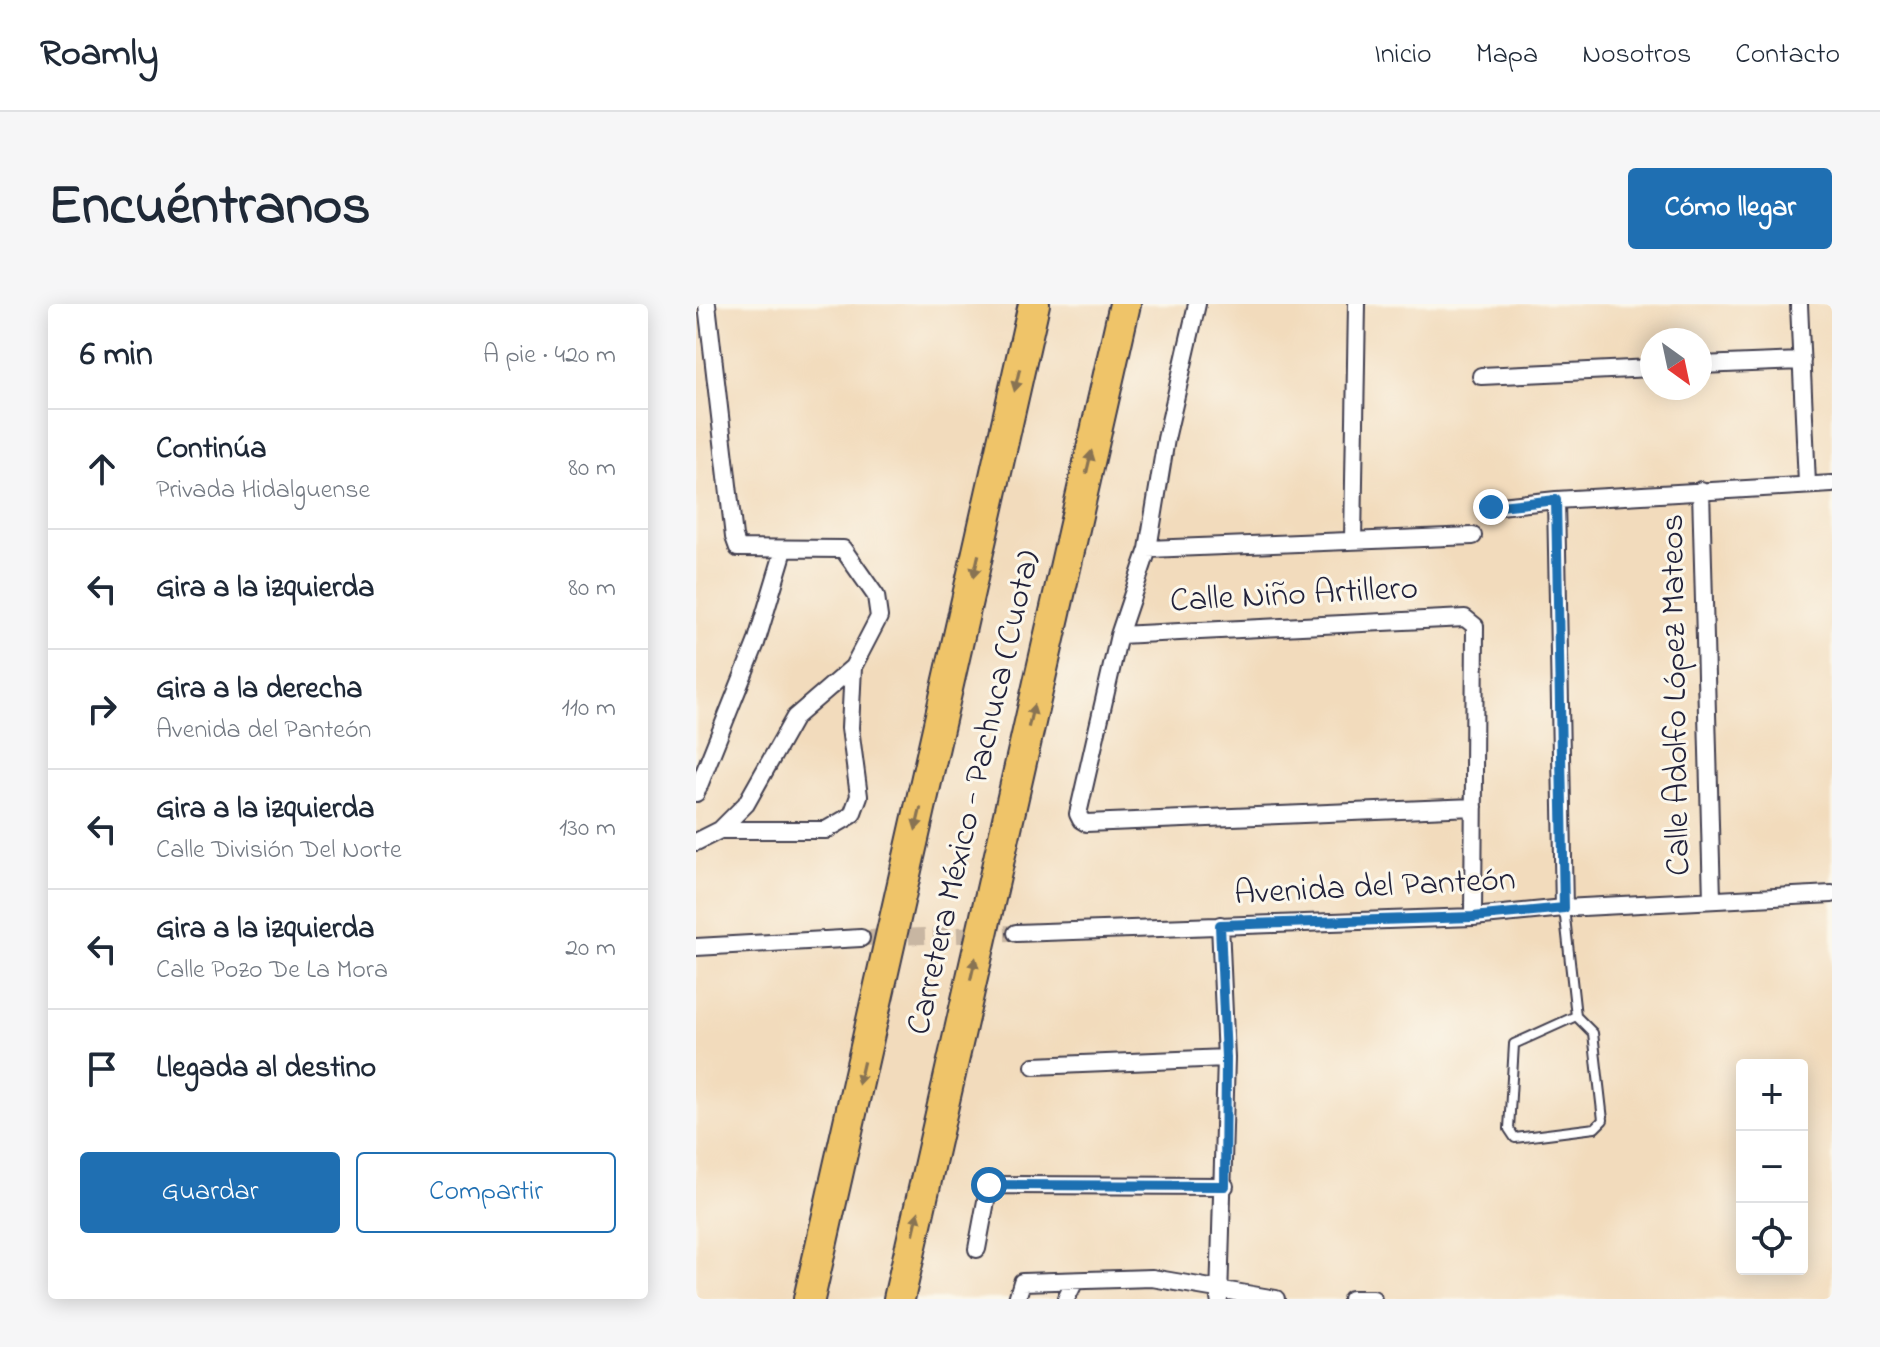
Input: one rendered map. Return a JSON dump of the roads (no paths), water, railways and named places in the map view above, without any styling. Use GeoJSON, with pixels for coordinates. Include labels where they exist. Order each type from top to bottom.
{"type":"FeatureCollection","features":[{"type":"Feature","properties":{"kind":"highway","name":"Carretera México - Pachuca (Cuota)"},"geometry":{"type":"LineString","coordinates":[[809,1299],[1034,304]]}},
{"type":"Feature","properties":{"kind":"highway","name":"Carretera México - Pachuca (Cuota)"},"geometry":{"type":"LineString","coordinates":[[899,1299],[1125,304]]}},
{"type":"Feature","properties":{"kind":"street"},"geometry":{"type":"LineString","coordinates":[[696,842],[720,830],[746,804],[795,717],[853,667],[879,617],[876,596],[843,549],[738,548],[734,537],[707,304]]}},
{"type":"Feature","properties":{"kind":"street"},"geometry":{"type":"LineString","coordinates":[[1197,304],[1166,439],[1148,549],[1119,635],[1078,814],[1086,823],[1474,807],[1473,917]]}},
{"type":"Feature","properties":{"kind":"street"},"geometry":{"type":"LineString","coordinates":[[1353,540],[1357,304]]}},
{"type":"Feature","properties":{"kind":"street"},"geometry":{"type":"LineString","coordinates":[[1799,304],[1807,484]]}},
{"type":"Feature","properties":{"kind":"street"},"geometry":{"type":"LineString","coordinates":[[1712,365],[1802,361]]}},
{"type":"Feature","properties":{"kind":"street"},"geometry":{"type":"LineString","coordinates":[[1481,376],[1640,369]]}},
{"type":"Feature","properties":{"kind":"street"},"geometry":{"type":"LineString","coordinates":[[1491,507],[1701,490],[1832,484]]}},
{"type":"Feature","properties":{"kind":"street","name":"Calle Adolfo López Mateos"},"geometry":{"type":"LineString","coordinates":[[1701,490],[1712,899]]}},
{"type":"Feature","properties":{"kind":"street"},"geometry":{"type":"LineString","coordinates":[[1556,500],[1564,908]]}},
{"type":"Feature","properties":{"kind":"street"},"geometry":{"type":"LineString","coordinates":[[1148,549],[1473,536]]}},
{"type":"Feature","properties":{"kind":"street"},"geometry":{"type":"LineString","coordinates":[[696,793],[756,643],[784,550]]}},
{"type":"Feature","properties":{"kind":"street","name":"Calle Niño Artillero"},"geometry":{"type":"LineString","coordinates":[[1119,635],[1465,618],[1472,621],[1475,626],[1474,807]]}},
{"type":"Feature","properties":{"kind":"street"},"geometry":{"type":"LineString","coordinates":[[720,830],[826,830],[852,815],[859,796],[850,728],[853,667]]}},
{"type":"Feature","properties":{"kind":"street","name":"Avenida del Panteón"},"geometry":{"type":"LineString","coordinates":[[1016,933],[1473,917],[1564,908],[1832,894]]}},
{"type":"Feature","properties":{"kind":"street"},"geometry":{"type":"LineString","coordinates":[[1219,1293],[1225,1186],[1226,1058],[1220,925]]}},
{"type":"Feature","properties":{"kind":"street"},"geometry":{"type":"LineString","coordinates":[[696,947],[861,938]]}},
{"type":"Feature","properties":{"kind":"street"},"geometry":{"type":"LineString","coordinates":[[1034,1066],[1226,1058]]}},
{"type":"Feature","properties":{"kind":"street"},"geometry":{"type":"LineString","coordinates":[[977,1249],[989,1185],[1225,1186]]}},
{"type":"Feature","properties":{"kind":"street"},"geometry":{"type":"LineString","coordinates":[[1017,1299],[1022,1282],[1152,1278],[1219,1293],[1276,1299]]}},
{"type":"Feature","properties":{"kind":"street"},"geometry":{"type":"LineString","coordinates":[[1066,1299],[1075,1281]]}},
{"type":"Feature","properties":{"kind":"street"},"geometry":{"type":"LineString","coordinates":[[1351,1299],[1373,1299]]}},
{"type":"Feature","properties":{"kind":"lane"},"geometry":{"type":"LineString","coordinates":[[1564,908],[1576,1016],[1593,1033],[1603,1120],[1595,1128],[1515,1138],[1509,1129],[1514,1044],[1576,1016]]}},
{"type":"Feature","properties":{"kind":"tunnel"},"geometry":{"type":"LineString","coordinates":[[861,938],[1016,933]]}}]}
